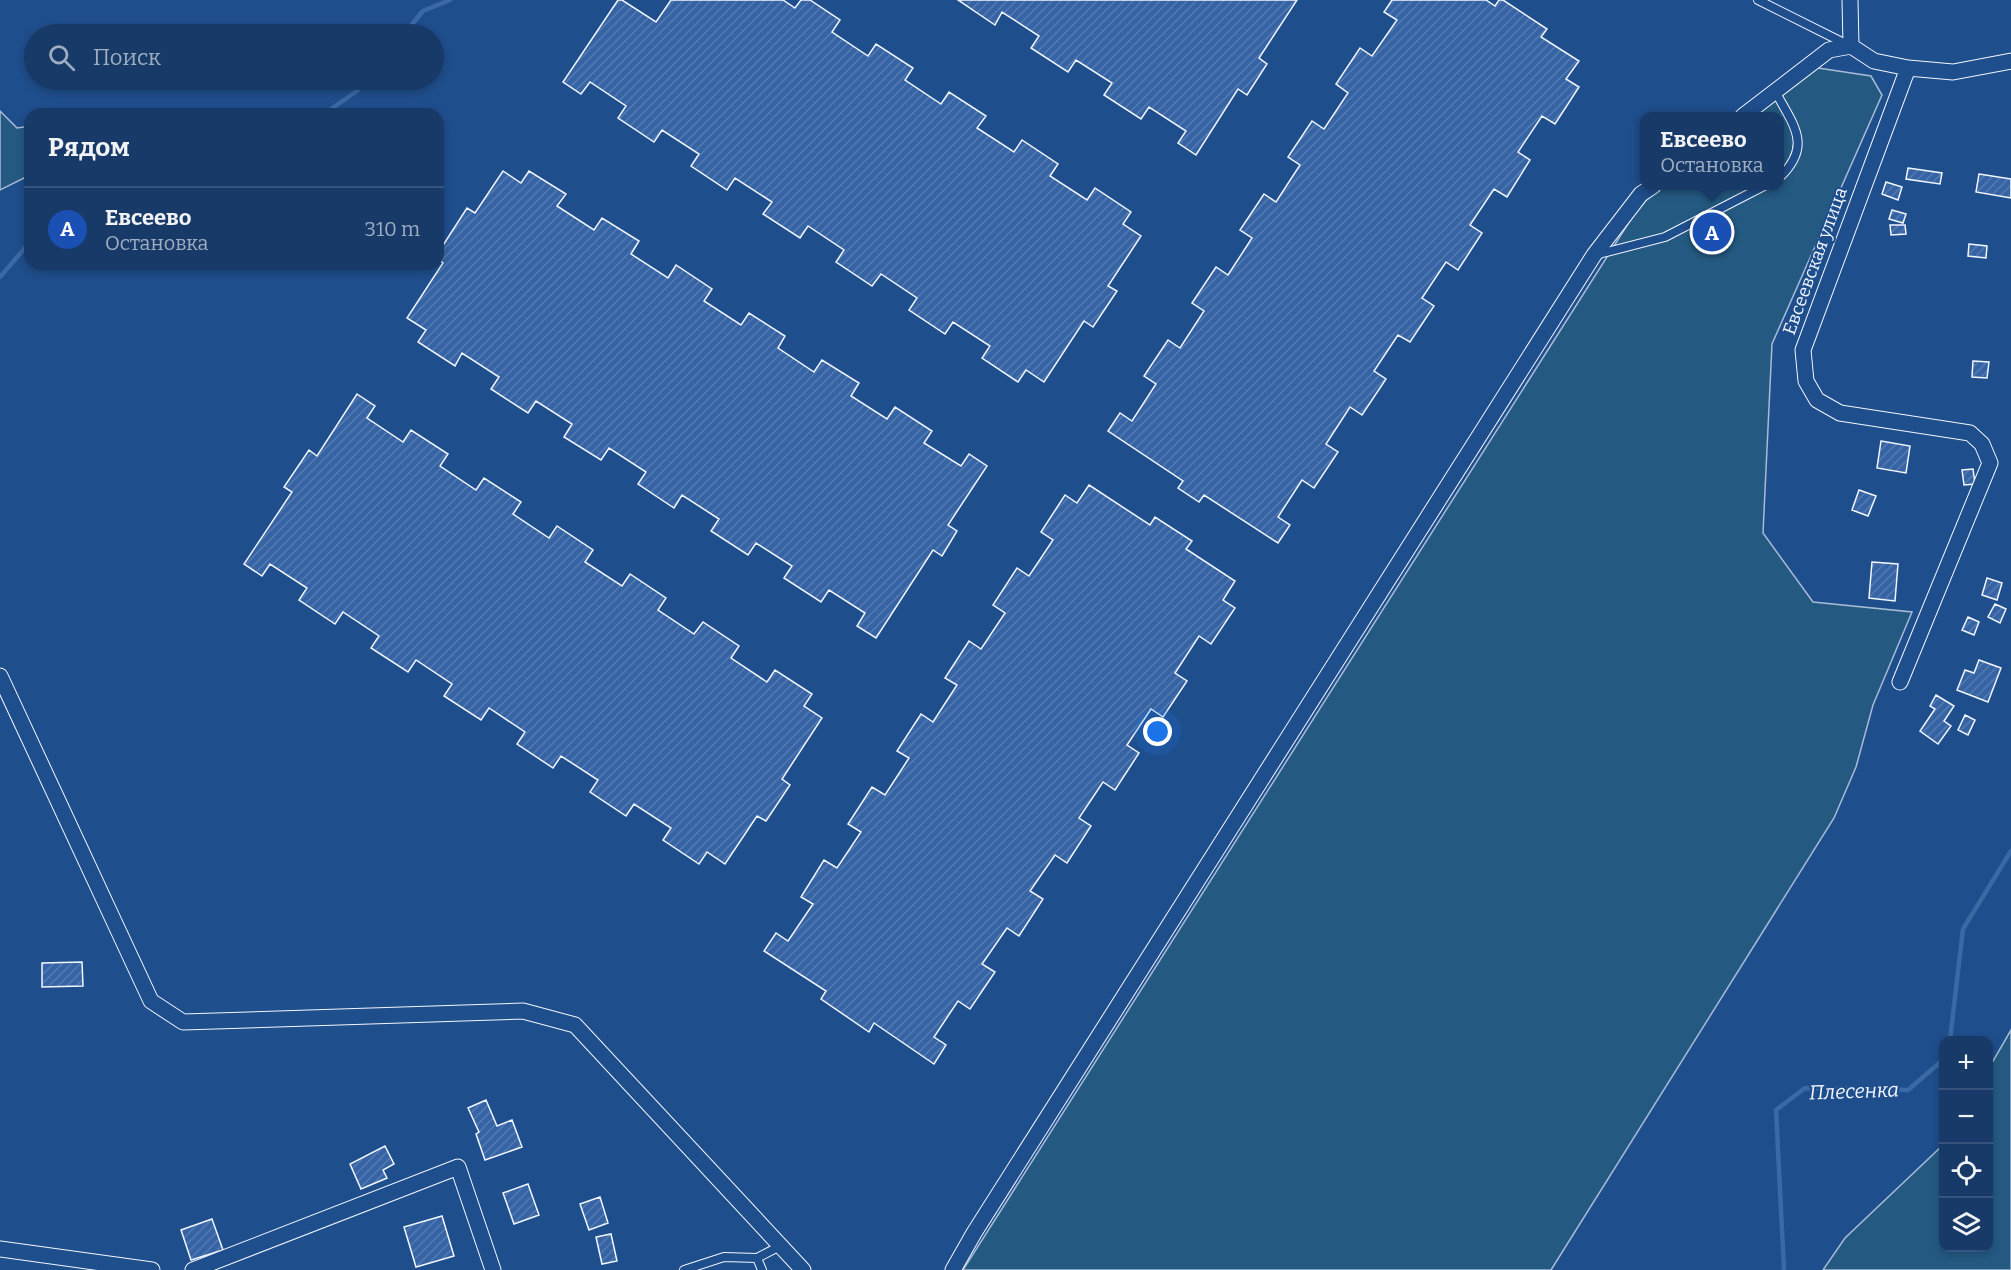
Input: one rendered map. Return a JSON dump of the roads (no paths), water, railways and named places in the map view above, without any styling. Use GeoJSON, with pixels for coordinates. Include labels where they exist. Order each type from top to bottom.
{"type":"FeatureCollection","features":[{"type":"Feature","properties":{"kind":"street"},"geometry":{"type":"LineString","coordinates":[[1850,0],[1851,46]]}},
{"type":"Feature","properties":{"kind":"street"},"geometry":{"type":"LineString","coordinates":[[1749,112],[1829,50],[1851,46],[1875,61],[1908,68],[1953,72],[2011,62]]}},
{"type":"Feature","properties":{"kind":"street","name":"Евсеевская улица"},"geometry":{"type":"LineString","coordinates":[[1900,682],[1990,463],[1982,444],[1970,433],[1840,413],[1817,400],[1806,381],[1803,350],[1908,68]]}},
{"type":"Feature","properties":{"kind":"street"},"geometry":{"type":"LineString","coordinates":[[953,1270],[974,1233],[1594,255],[1641,194],[1647,190]]}},
{"type":"Feature","properties":{"kind":"street"},"geometry":{"type":"LineString","coordinates":[[0,676],[151,1001],[183,1022],[523,1011],[575,1025],[803,1270]]}},
{"type":"Feature","properties":{"kind":"street"},"geometry":{"type":"LineString","coordinates":[[193,1270],[458,1167],[493,1270]]}},
{"type":"Feature","properties":{"kind":"street"},"geometry":{"type":"LineString","coordinates":[[0,1249],[152,1270]]}},
{"type":"Feature","properties":{"kind":"lane"},"geometry":{"type":"LineString","coordinates":[[1758,0],[1851,46]]}},
{"type":"Feature","properties":{"kind":"lane"},"geometry":{"type":"LineString","coordinates":[[1775,91],[1798,133],[1797,150],[1790,166],[1784,172]]}},
{"type":"Feature","properties":{"kind":"lane"},"geometry":{"type":"LineString","coordinates":[[1594,255],[1665,237],[1756,190]]}},
{"type":"Feature","properties":{"kind":"lane"},"geometry":{"type":"LineString","coordinates":[[684,1270],[724,1257],[757,1258],[780,1246]]}},
{"type":"Feature","properties":{"kind":"lane"},"geometry":{"type":"LineString","coordinates":[[757,1258],[762,1270]]}},
{"type":"Feature","properties":{"kind":"waterway"},"geometry":{"type":"LineString","coordinates":[[412,24],[423,11],[450,0]]}},
{"type":"Feature","properties":{"kind":"waterway"},"geometry":{"type":"LineString","coordinates":[[333,108],[358,90]]}},
{"type":"Feature","properties":{"kind":"waterway"},"geometry":{"type":"LineString","coordinates":[[0,277],[24,249]]}},
{"type":"Feature","properties":{"kind":"waterway","name":"Плесенка"},"geometry":{"type":"LineString","coordinates":[[1950,1036],[1963,929],[2011,851]]}},
{"type":"Feature","properties":{"kind":"waterway","name":"Плесенка"},"geometry":{"type":"LineString","coordinates":[[1784,1270],[1776,1110],[1805,1088],[1908,1090],[1939,1063]]}},
{"type":"Feature","properties":{"kind":"place","name":"Евсеево"},"geometry":{"type":"Point","coordinates":[1712,232]}}]}
